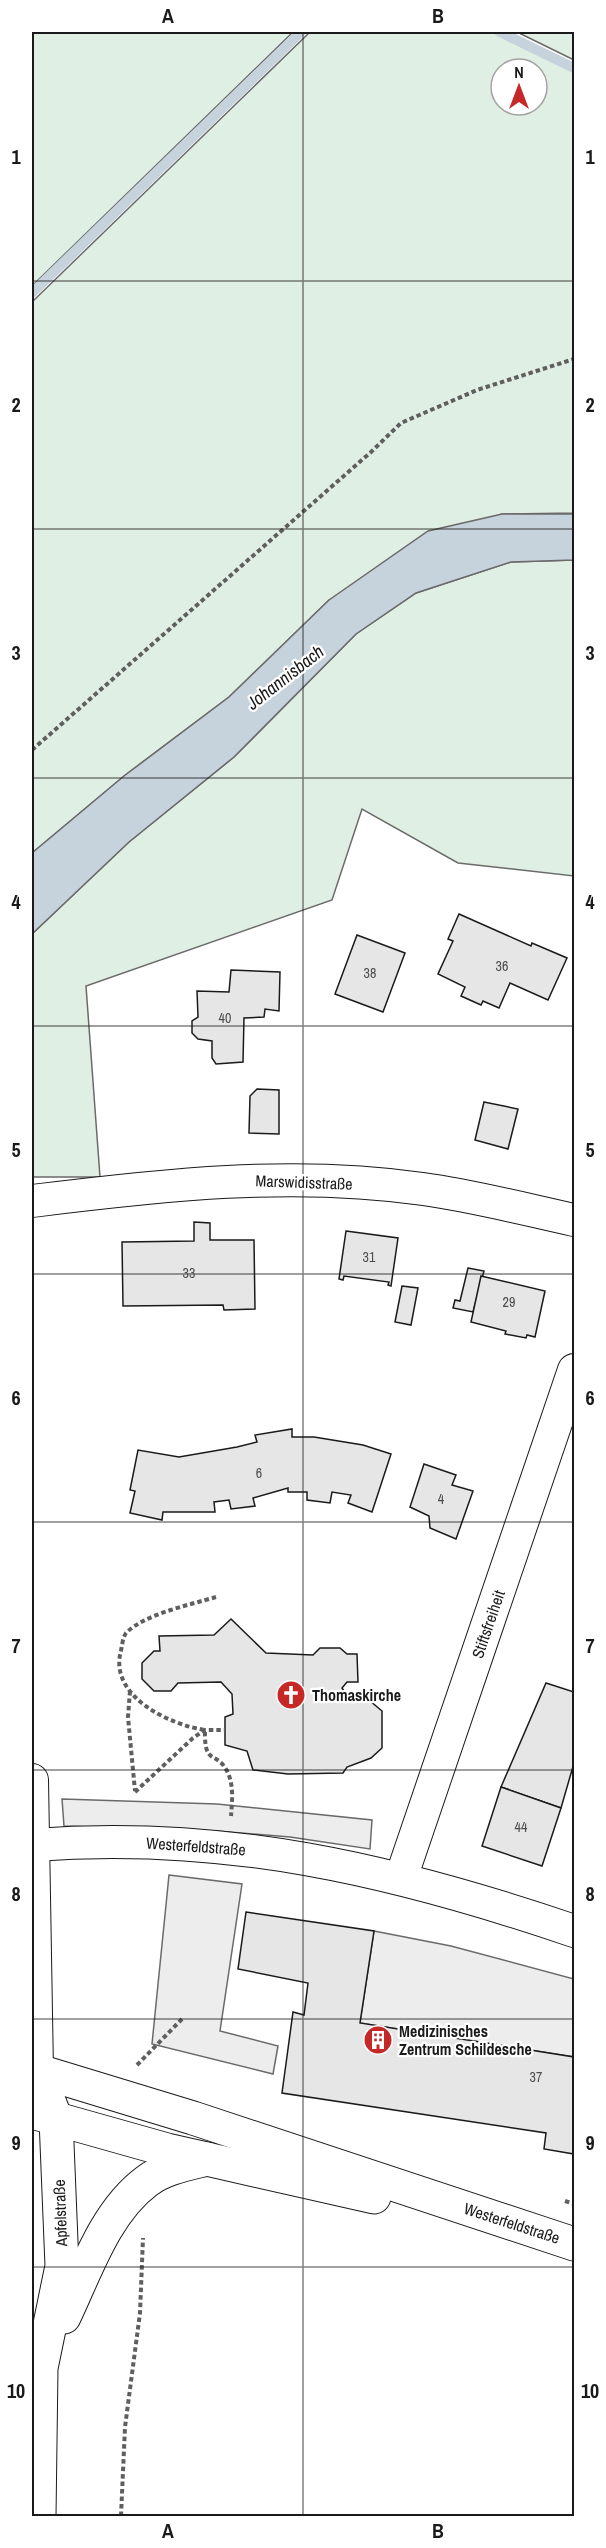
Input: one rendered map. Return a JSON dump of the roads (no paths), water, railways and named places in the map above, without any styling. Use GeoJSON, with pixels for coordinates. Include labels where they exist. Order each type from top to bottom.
{"type":"FeatureCollection","features":[{"type":"Feature","properties":{"kind":"main road","name":"Apfelstraße"},"geometry":{"type":"LineString","coordinates":[[33,2074],[44,2115],[62,2266],[41,2368],[39,2517]]}},
{"type":"Feature","properties":{"kind":"main road","name":"Westerfeldstraße"},"geometry":{"type":"LineString","coordinates":[[33,2074],[193,2118],[574,2244]]}},
{"type":"Feature","properties":{"kind":"main road","name":"Westerfeldstraße"},"geometry":{"type":"LineString","coordinates":[[44,2115],[117,2137],[207,2159],[574,2244]]}},
{"type":"Feature","properties":{"kind":"main road"},"geometry":{"type":"LineString","coordinates":[[41,2368],[100,2241],[126,2199],[148,2179],[174,2168],[207,2159]]}},
{"type":"Feature","properties":{"kind":"main road","name":"Apfelstraße"},"geometry":{"type":"LineString","coordinates":[[32,2329],[41,2368]]}},
{"type":"Feature","properties":{"kind":"street","name":"Marswidisstraße"},"geometry":{"type":"LineString","coordinates":[[32,1201],[234,1181],[324,1180],[422,1189],[574,1220]]}},
{"type":"Feature","properties":{"kind":"street","name":"Stiftsfreiheit"},"geometry":{"type":"LineString","coordinates":[[401,1878],[574,1370]]}},
{"type":"Feature","properties":{"kind":"street"},"geometry":{"type":"LineString","coordinates":[[32,1780],[33,2074]]}},
{"type":"Feature","properties":{"kind":"street","name":"Westerfeldstraße"},"geometry":{"type":"LineString","coordinates":[[33,1845],[118,1841],[228,1847],[288,1855],[401,1878],[511,1909],[574,1931]]}},
{"type":"Feature","properties":{"kind":"water","name":"Johannisbach"},"geometry":{"type":"Polygon","coordinates":[[[502,514],[574,514],[574,560],[511,562],[416,593],[356,634],[234,757],[129,842],[32,934],[32,853],[124,776],[229,697],[329,600],[428,531],[502,514]]]}},
{"type":"Feature","properties":{"kind":"waterway"},"geometry":{"type":"LineString","coordinates":[[32,293],[301,32]]}},
{"type":"Feature","properties":{"kind":"waterway"},"geometry":{"type":"LineString","coordinates":[[500,32],[574,68]]}},
{"type":"Feature","properties":{"kind":"place","name":"Thomaskirche"},"geometry":{"type":"Point","coordinates":[291,1695]}},
{"type":"Feature","properties":{"kind":"place","name":"Medizinisches Zentrum Schildesche"},"geometry":{"type":"Point","coordinates":[378,2040]}}]}
